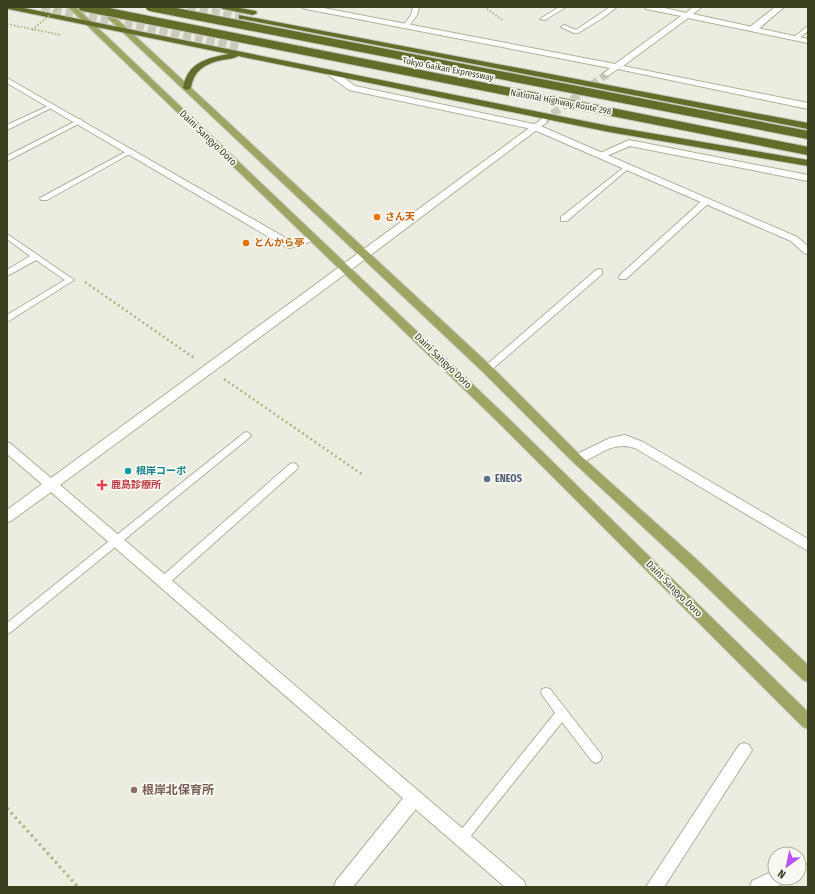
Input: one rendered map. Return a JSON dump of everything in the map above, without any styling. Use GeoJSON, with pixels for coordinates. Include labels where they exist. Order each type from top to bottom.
{"type":"FeatureCollection","features":[{"type":"Feature","properties":{"kind":"highway"},"geometry":{"type":"LineString","coordinates":[[8,7],[609,129],[808,163]]}},
{"type":"Feature","properties":{"kind":"highway","name":"Tokyo Gaikan Expressway"},"geometry":{"type":"LineString","coordinates":[[83,7],[808,151]]}},
{"type":"Feature","properties":{"kind":"highway","name":"Tokyo Gaikan Expressway"},"geometry":{"type":"LineString","coordinates":[[150,7],[808,134]]}},
{"type":"Feature","properties":{"kind":"highway"},"geometry":{"type":"LineString","coordinates":[[223,7],[406,42],[653,96]]}},
{"type":"Feature","properties":{"kind":"highway"},"geometry":{"type":"LineString","coordinates":[[242,17],[808,126]]}},
{"type":"Feature","properties":{"kind":"highway","name":"National Highway Route 298"},"geometry":{"type":"LineString","coordinates":[[240,47],[808,163]]}},
{"type":"Feature","properties":{"kind":"highway"},"geometry":{"type":"LineString","coordinates":[[187,88],[189,78],[202,65],[210,60],[225,56],[245,55]]}},
{"type":"Feature","properties":{"kind":"main road","name":"Daini Sangyo Doro"},"geometry":{"type":"LineString","coordinates":[[72,7],[313,238],[346,267],[508,424],[808,722]]}},
{"type":"Feature","properties":{"kind":"main road"},"geometry":{"type":"LineString","coordinates":[[100,7],[487,369],[577,459],[690,562],[808,675]]}},
{"type":"Feature","properties":{"kind":"street"},"geometry":{"type":"LineString","coordinates":[[306,7],[618,67],[808,106]]}},
{"type":"Feature","properties":{"kind":"street"},"geometry":{"type":"LineString","coordinates":[[649,7],[808,41]]}},
{"type":"Feature","properties":{"kind":"street"},"geometry":{"type":"LineString","coordinates":[[607,74],[698,7]]}},
{"type":"Feature","properties":{"kind":"street"},"geometry":{"type":"LineString","coordinates":[[753,29],[780,7]]}},
{"type":"Feature","properties":{"kind":"street"},"geometry":{"type":"LineString","coordinates":[[330,72],[352,88],[539,124],[627,167],[794,239],[808,251]]}},
{"type":"Feature","properties":{"kind":"street"},"geometry":{"type":"LineString","coordinates":[[7,80],[290,245],[313,238]]}},
{"type":"Feature","properties":{"kind":"street"},"geometry":{"type":"LineString","coordinates":[[7,517],[364,255],[539,124]]}},
{"type":"Feature","properties":{"kind":"street"},"geometry":{"type":"LineString","coordinates":[[601,155],[629,143],[808,178]]}},
{"type":"Feature","properties":{"kind":"street"},"geometry":{"type":"LineString","coordinates":[[577,459],[614,441],[625,440],[639,445],[808,546]]}},
{"type":"Feature","properties":{"kind":"street"},"geometry":{"type":"LineString","coordinates":[[7,447],[518,887]]}},
{"type":"Feature","properties":{"kind":"street"},"geometry":{"type":"LineString","coordinates":[[654,887],[744,750]]}},
{"type":"Feature","properties":{"kind":"street"},"geometry":{"type":"LineString","coordinates":[[342,887],[414,798]]}},
{"type":"Feature","properties":{"kind":"street"},"geometry":{"type":"LineString","coordinates":[[758,887],[767,882]]}},
{"type":"Feature","properties":{"kind":"lane"},"geometry":{"type":"LineString","coordinates":[[406,26],[414,15],[416,7]]}},
{"type":"Feature","properties":{"kind":"lane"},"geometry":{"type":"LineString","coordinates":[[543,20],[563,7]]}},
{"type":"Feature","properties":{"kind":"lane"},"geometry":{"type":"LineString","coordinates":[[564,27],[576,32],[614,7]]}},
{"type":"Feature","properties":{"kind":"lane"},"geometry":{"type":"LineString","coordinates":[[795,39],[808,28]]}},
{"type":"Feature","properties":{"kind":"lane"},"geometry":{"type":"LineString","coordinates":[[7,128],[52,106]]}},
{"type":"Feature","properties":{"kind":"lane"},"geometry":{"type":"LineString","coordinates":[[7,159],[80,122]]}},
{"type":"Feature","properties":{"kind":"lane"},"geometry":{"type":"LineString","coordinates":[[44,198],[131,151]]}},
{"type":"Feature","properties":{"kind":"lane"},"geometry":{"type":"LineString","coordinates":[[564,219],[627,167]]}},
{"type":"Feature","properties":{"kind":"lane"},"geometry":{"type":"LineString","coordinates":[[623,277],[707,201]]}},
{"type":"Feature","properties":{"kind":"lane"},"geometry":{"type":"LineString","coordinates":[[7,236],[70,280],[7,319]]}},
{"type":"Feature","properties":{"kind":"lane"},"geometry":{"type":"LineString","coordinates":[[7,273],[36,256]]}},
{"type":"Feature","properties":{"kind":"lane"},"geometry":{"type":"LineString","coordinates":[[487,369],[599,272]]}},
{"type":"Feature","properties":{"kind":"lane"},"geometry":{"type":"LineString","coordinates":[[7,629],[118,541],[247,435]]}},
{"type":"Feature","properties":{"kind":"lane"},"geometry":{"type":"LineString","coordinates":[[164,581],[293,467]]}},
{"type":"Feature","properties":{"kind":"lane"},"geometry":{"type":"LineString","coordinates":[[546,693],[596,757]]}},
{"type":"Feature","properties":{"kind":"lane"},"geometry":{"type":"LineString","coordinates":[[462,839],[561,714]]}},
{"type":"Feature","properties":{"kind":"path"},"geometry":{"type":"LineString","coordinates":[[32,30],[59,7]]}},
{"type":"Feature","properties":{"kind":"path"},"geometry":{"type":"LineString","coordinates":[[484,7],[504,21]]}},
{"type":"Feature","properties":{"kind":"path"},"geometry":{"type":"LineString","coordinates":[[7,24],[61,35]]}},
{"type":"Feature","properties":{"kind":"path"},"geometry":{"type":"LineString","coordinates":[[81,279],[363,475]]}},
{"type":"Feature","properties":{"kind":"path"},"geometry":{"type":"LineString","coordinates":[[7,808],[78,887]]}},
{"type":"Feature","properties":{"kind":"tunnel"},"geometry":{"type":"LineString","coordinates":[[42,7],[240,47]]}},
{"type":"Feature","properties":{"kind":"tunnel"},"geometry":{"type":"LineString","coordinates":[[188,7],[242,17]]}},
{"type":"Feature","properties":{"kind":"tunnel"},"geometry":{"type":"LineString","coordinates":[[543,121],[607,74]]}},
{"type":"Feature","properties":{"kind":"place","name":"さん天"},"geometry":{"type":"Point","coordinates":[377,217]}},
{"type":"Feature","properties":{"kind":"place","name":"とんから亭"},"geometry":{"type":"Point","coordinates":[246,243]}},
{"type":"Feature","properties":{"kind":"place","name":"根岸コーポ"},"geometry":{"type":"Point","coordinates":[128,471]}},
{"type":"Feature","properties":{"kind":"place","name":"ENEOS"},"geometry":{"type":"Point","coordinates":[487,479]}},
{"type":"Feature","properties":{"kind":"place","name":"鹿島診療所"},"geometry":{"type":"Point","coordinates":[102,485]}},
{"type":"Feature","properties":{"kind":"place","name":"根岸北保育所"},"geometry":{"type":"Point","coordinates":[134,790]}}]}
